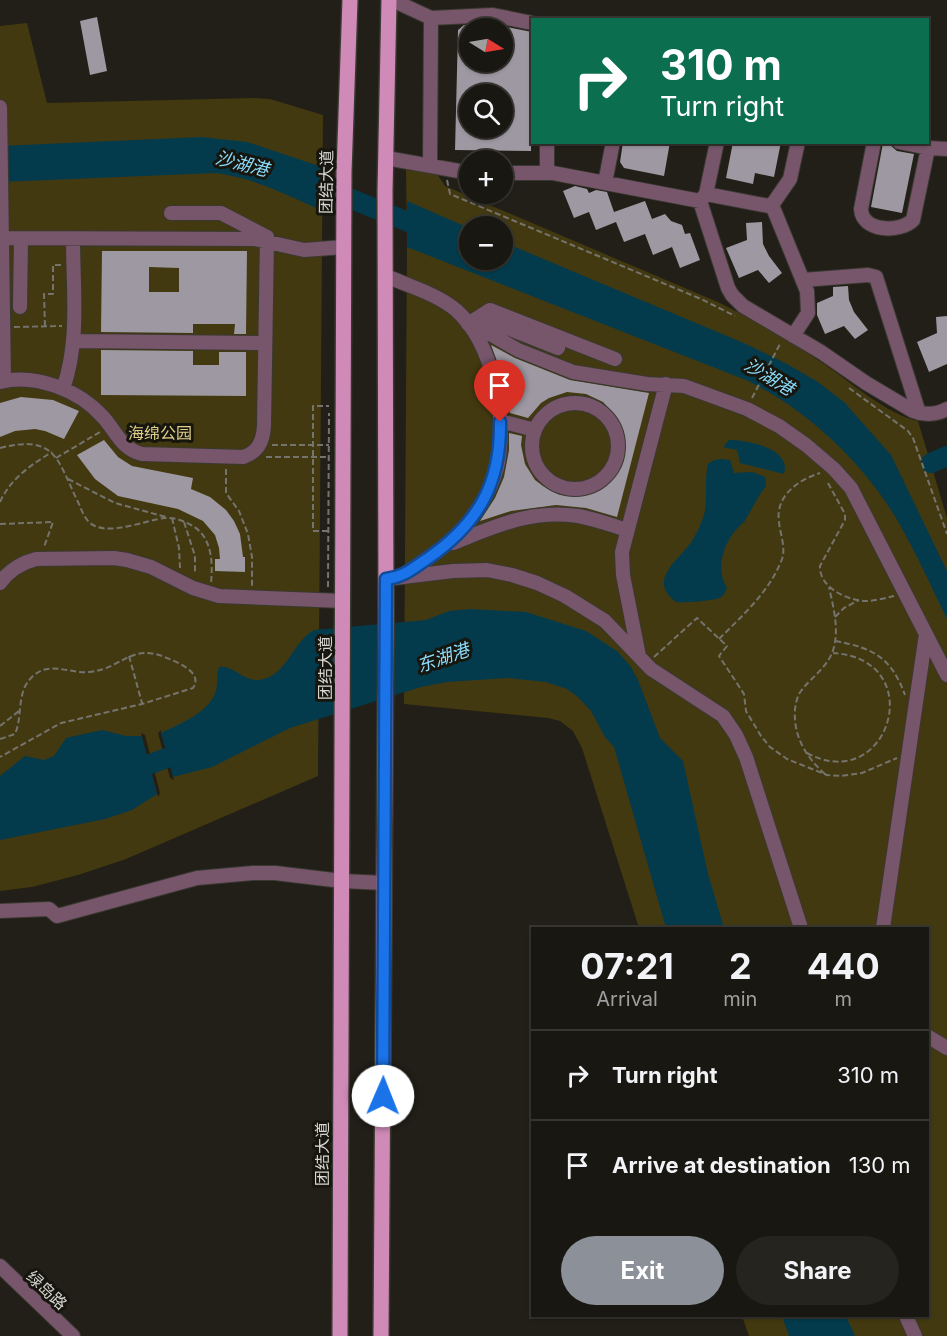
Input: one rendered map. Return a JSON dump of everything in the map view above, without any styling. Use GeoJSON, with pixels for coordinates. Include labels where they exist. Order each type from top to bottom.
{"type":"FeatureCollection","features":[{"type":"Feature","properties":{"kind":"main road"},"geometry":{"type":"LineString","coordinates":[[381,1336],[386,613],[393,578],[385,191],[391,0]]}},
{"type":"Feature","properties":{"kind":"main road","name":"团结大道"},"geometry":{"type":"LineString","coordinates":[[340,1336],[343,231],[348,3]]}},
{"type":"Feature","properties":{"kind":"street"},"geometry":{"type":"LineString","coordinates":[[391,0],[431,18],[493,15],[531,23]]}},
{"type":"Feature","properties":{"kind":"street"},"geometry":{"type":"LineString","coordinates":[[430,166],[431,18]]}},
{"type":"Feature","properties":{"kind":"street"},"geometry":{"type":"LineString","coordinates":[[0,107],[3,238],[2,382],[22,379],[63,389],[96,410],[123,444],[132,451],[142,454],[243,457],[263,451],[267,237],[221,213],[171,213]]}},
{"type":"Feature","properties":{"kind":"street"},"geometry":{"type":"LineString","coordinates":[[547,144],[547,173]]}},
{"type":"Feature","properties":{"kind":"street"},"geometry":{"type":"LineString","coordinates":[[605,183],[613,144]]}},
{"type":"Feature","properties":{"kind":"street"},"geometry":{"type":"LineString","coordinates":[[716,144],[703,198],[728,288],[732,295],[743,306],[791,341],[821,352],[894,401],[919,413],[935,414],[947,409]]}},
{"type":"Feature","properties":{"kind":"street"},"geometry":{"type":"LineString","coordinates":[[513,173],[547,173],[769,206],[790,179],[798,144]]}},
{"type":"Feature","properties":{"kind":"street"},"geometry":{"type":"LineString","coordinates":[[874,144],[861,209],[863,220],[876,227],[907,226],[915,218],[928,148]]}},
{"type":"Feature","properties":{"kind":"street"},"geometry":{"type":"LineString","coordinates":[[909,144],[947,149]]}},
{"type":"Feature","properties":{"kind":"street"},"geometry":{"type":"LineString","coordinates":[[386,158],[459,171]]}},
{"type":"Feature","properties":{"kind":"street"},"geometry":{"type":"LineString","coordinates":[[772,205],[807,291],[808,313],[791,341]]}},
{"type":"Feature","properties":{"kind":"street"},"geometry":{"type":"LineString","coordinates":[[3,238],[255,239],[304,250],[344,248]]}},
{"type":"Feature","properties":{"kind":"street"},"geometry":{"type":"LineString","coordinates":[[20,307],[21,238]]}},
{"type":"Feature","properties":{"kind":"street"},"geometry":{"type":"LineString","coordinates":[[63,389],[74,341],[73,239]]}},
{"type":"Feature","properties":{"kind":"street"},"geometry":{"type":"LineString","coordinates":[[803,280],[868,275],[876,277],[919,413]]}},
{"type":"Feature","properties":{"kind":"street"},"geometry":{"type":"LineString","coordinates":[[386,276],[446,302],[462,316],[473,321],[558,348]]}},
{"type":"Feature","properties":{"kind":"street"},"geometry":{"type":"LineString","coordinates":[[473,321],[490,310],[615,359]]}},
{"type":"Feature","properties":{"kind":"street"},"geometry":{"type":"LineString","coordinates":[[473,321],[518,350],[573,372],[647,384],[684,386],[759,414],[791,433],[834,469],[854,493],[947,675]]}},
{"type":"Feature","properties":{"kind":"street"},"geometry":{"type":"LineString","coordinates":[[445,546],[471,519],[493,480],[500,449],[500,422],[495,383],[473,321]]}},
{"type":"Feature","properties":{"kind":"street"},"geometry":{"type":"LineString","coordinates":[[74,341],[266,343]]}},
{"type":"Feature","properties":{"kind":"street"},"geometry":{"type":"LineString","coordinates":[[643,660],[622,563],[627,530],[666,384]]}},
{"type":"Feature","properties":{"kind":"street"},"geometry":{"type":"LineString","coordinates":[[573,403],[589,405],[603,413],[613,426],[617,450],[613,465],[603,478],[589,486],[573,489],[557,485],[544,476],[535,462],[532,446],[535,430],[544,416],[557,407],[573,403]]}},
{"type":"Feature","properties":{"kind":"street"},"geometry":{"type":"LineString","coordinates":[[500,422],[535,430]]}},
{"type":"Feature","properties":{"kind":"street"},"geometry":{"type":"LineString","coordinates":[[393,578],[445,546],[508,521],[540,514],[578,516],[627,530]]}},
{"type":"Feature","properties":{"kind":"street"},"geometry":{"type":"LineString","coordinates":[[0,583],[9,572],[25,562],[36,559],[114,558],[151,567],[210,594],[343,605]]}},
{"type":"Feature","properties":{"kind":"street"},"geometry":{"type":"LineString","coordinates":[[393,578],[453,571],[487,570],[520,578],[555,592],[605,621],[643,660],[683,691],[718,712],[731,726],[749,766],[801,927]]}},
{"type":"Feature","properties":{"kind":"street"},"geometry":{"type":"LineString","coordinates":[[883,927],[926,634]]}},
{"type":"Feature","properties":{"kind":"street"},"geometry":{"type":"LineString","coordinates":[[0,911],[49,909],[57,916],[174,883],[197,878],[253,873],[385,883]]}},
{"type":"Feature","properties":{"kind":"street"},"geometry":{"type":"LineString","coordinates":[[929,1037],[947,1048]]}},
{"type":"Feature","properties":{"kind":"street","name":"绿岛路"},"geometry":{"type":"LineString","coordinates":[[0,1266],[73,1336]]}},
{"type":"Feature","properties":{"kind":"street"},"geometry":{"type":"LineString","coordinates":[[906,1317],[915,1336]]}},
{"type":"Feature","properties":{"kind":"path"},"geometry":{"type":"LineString","coordinates":[[444,169],[450,194],[701,299],[740,318]]}},
{"type":"Feature","properties":{"kind":"path"},"geometry":{"type":"LineString","coordinates":[[45,326],[44,294],[53,294],[53,265],[73,265]]}},
{"type":"Feature","properties":{"kind":"path"},"geometry":{"type":"LineString","coordinates":[[3,327],[74,326]]}},
{"type":"Feature","properties":{"kind":"path"},"geometry":{"type":"LineString","coordinates":[[754,395],[781,342],[791,341]]}},
{"type":"Feature","properties":{"kind":"path"},"geometry":{"type":"LineString","coordinates":[[843,383],[908,431],[913,438],[947,534]]}},
{"type":"Feature","properties":{"kind":"path"},"geometry":{"type":"LineString","coordinates":[[328,531],[313,531],[313,406],[329,406]]}},
{"type":"Feature","properties":{"kind":"path"},"geometry":{"type":"LineString","coordinates":[[56,458],[97,435],[108,424]]}},
{"type":"Feature","properties":{"kind":"path"},"geometry":{"type":"LineString","coordinates":[[0,448],[31,443],[43,445],[52,452],[85,518],[99,528],[113,529],[170,518]]}},
{"type":"Feature","properties":{"kind":"path"},"geometry":{"type":"LineString","coordinates":[[263,451],[329,445]]}},
{"type":"Feature","properties":{"kind":"path"},"geometry":{"type":"LineString","coordinates":[[263,451],[329,457]]}},
{"type":"Feature","properties":{"kind":"path"},"geometry":{"type":"LineString","coordinates":[[0,502],[10,485],[22,472],[52,452]]}},
{"type":"Feature","properties":{"kind":"path"},"geometry":{"type":"LineString","coordinates":[[227,457],[226,493],[244,521],[251,548],[251,598]]}},
{"type":"Feature","properties":{"kind":"path"},"geometry":{"type":"LineString","coordinates":[[719,639],[765,590],[781,561],[783,546],[778,515],[784,496],[805,479],[834,469]]}},
{"type":"Feature","properties":{"kind":"path"},"geometry":{"type":"LineString","coordinates":[[66,478],[115,503],[184,522],[200,531],[208,544],[212,570],[210,594]]}},
{"type":"Feature","properties":{"kind":"path"},"geometry":{"type":"LineString","coordinates":[[827,775],[805,751],[797,731],[795,711],[798,696],[823,669],[832,653],[835,641],[835,617],[829,587],[820,573],[820,566],[845,522],[845,518],[828,482]]}},
{"type":"Feature","properties":{"kind":"path"},"geometry":{"type":"LineString","coordinates":[[170,518],[185,584]]}},
{"type":"Feature","properties":{"kind":"path"},"geometry":{"type":"LineString","coordinates":[[0,524],[53,522],[48,538],[36,559]]}},
{"type":"Feature","properties":{"kind":"path"},"geometry":{"type":"LineString","coordinates":[[184,522],[196,562],[185,584]]}},
{"type":"Feature","properties":{"kind":"path"},"geometry":{"type":"LineString","coordinates":[[829,587],[858,600],[869,601],[906,594]]}},
{"type":"Feature","properties":{"kind":"path"},"geometry":{"type":"LineString","coordinates":[[835,617],[844,608],[858,600]]}},
{"type":"Feature","properties":{"kind":"path"},"geometry":{"type":"LineString","coordinates":[[643,660],[697,618],[727,646],[719,656],[744,694],[745,709],[770,747],[788,759],[827,775],[862,773],[899,757]]}},
{"type":"Feature","properties":{"kind":"path"},"geometry":{"type":"LineString","coordinates":[[835,641],[865,647],[885,660],[899,681],[913,721]]}},
{"type":"Feature","properties":{"kind":"path"},"geometry":{"type":"LineString","coordinates":[[0,739],[15,734],[25,688],[30,678],[48,668],[89,672],[106,668],[129,656],[146,652],[186,667],[195,677],[196,683],[193,688],[142,704],[61,723],[0,757]]}},
{"type":"Feature","properties":{"kind":"path"},"geometry":{"type":"LineString","coordinates":[[805,751],[831,761],[850,760],[874,746],[889,722],[891,704],[882,677],[861,659],[832,653]]}},
{"type":"Feature","properties":{"kind":"path"},"geometry":{"type":"LineString","coordinates":[[129,656],[142,704]]}},
{"type":"Feature","properties":{"kind":"path"},"geometry":{"type":"LineString","coordinates":[[0,726],[19,711]]}},
{"type":"Feature","properties":{"kind":"green space","name":"海绵公园"},"geometry":{"type":"Polygon","coordinates":[[[27,23],[47,103],[254,98],[270,99],[323,115],[318,776],[126,859],[32,887],[0,891],[0,26],[27,23]]]}},
{"type":"Feature","properties":{"kind":"green space"},"geometry":{"type":"Polygon","coordinates":[[[406,168],[437,174],[445,186],[459,192],[459,204],[487,204],[720,303],[799,348],[882,405],[906,418],[918,421],[947,518],[947,1336],[749,1336],[742,1317],[929,1317],[929,927],[639,927],[582,748],[573,731],[560,721],[404,704],[406,168]]]}},
{"type":"Feature","properties":{"kind":"water"},"geometry":{"type":"Polygon","coordinates":[[[202,137],[247,142],[322,167],[321,210],[242,178],[215,173],[0,182],[0,146],[202,137]]]}},
{"type":"Feature","properties":{"kind":"water"},"geometry":{"type":"Polygon","coordinates":[[[407,201],[459,224],[459,267],[407,247],[407,201]]]}},
{"type":"Feature","properties":{"kind":"water"},"geometry":{"type":"Polygon","coordinates":[[[513,246],[746,344],[818,382],[844,402],[891,455],[947,571],[947,619],[900,525],[870,481],[834,441],[813,423],[769,392],[746,380],[466,270],[513,270],[513,246]]]}},
{"type":"Feature","properties":{"kind":"water"},"geometry":{"type":"Polygon","coordinates":[[[729,440],[756,444],[775,452],[785,465],[784,474],[740,463],[737,450],[723,447],[729,440]]]}},
{"type":"Feature","properties":{"kind":"water"},"geometry":{"type":"Polygon","coordinates":[[[721,459],[730,460],[734,473],[752,472],[765,477],[766,486],[744,522],[726,545],[721,567],[727,588],[724,594],[713,600],[676,602],[664,586],[665,578],[668,570],[692,541],[702,522],[708,464],[721,459]]]}},
{"type":"Feature","properties":{"kind":"water"},"geometry":{"type":"Polygon","coordinates":[[[471,609],[526,612],[586,631],[617,651],[631,667],[660,738],[683,761],[708,874],[724,927],[666,927],[614,747],[605,737],[591,711],[578,697],[567,689],[546,682],[507,678],[447,682],[421,687],[290,728],[212,767],[173,777],[161,733],[193,717],[207,706],[216,691],[219,667],[229,668],[253,680],[259,680],[276,673],[306,635],[314,630],[426,620],[449,611],[471,609]]]}},
{"type":"Feature","properties":{"kind":"water"},"geometry":{"type":"Polygon","coordinates":[[[102,730],[126,736],[142,736],[157,794],[132,810],[105,819],[0,840],[0,776],[25,756],[44,760],[54,756],[66,738],[102,730]]]}},
{"type":"Feature","properties":{"kind":"water"},"geometry":{"type":"Polygon","coordinates":[[[782,1317],[846,1317],[855,1336],[789,1336],[782,1317]]]}},
{"type":"Feature","properties":{"kind":"pier"},"geometry":{"type":"Polygon","coordinates":[[[161,730],[174,780],[170,778],[158,733],[161,730]]]}},
{"type":"Feature","properties":{"kind":"pier"},"geometry":{"type":"Polygon","coordinates":[[[141,733],[145,735],[160,793],[158,797],[141,733]]]}},
{"type":"Feature","properties":{"kind":"building"},"geometry":{"type":"Polygon","coordinates":[[[97,17],[107,71],[90,75],[80,21],[97,17]]]}},
{"type":"Feature","properties":{"kind":"building"},"geometry":{"type":"Polygon","coordinates":[[[513,28],[531,32],[531,151],[455,150],[458,30],[459,72],[513,72],[513,28]]]}},
{"type":"Feature","properties":{"kind":"building"},"geometry":{"type":"Polygon","coordinates":[[[623,144],[670,144],[664,176],[624,168],[620,162],[623,144]]]}},
{"type":"Feature","properties":{"kind":"building"},"geometry":{"type":"Polygon","coordinates":[[[733,144],[781,144],[774,177],[755,173],[753,184],[726,178],[733,144]]]}},
{"type":"Feature","properties":{"kind":"building"},"geometry":{"type":"Polygon","coordinates":[[[883,144],[890,145],[897,151],[914,154],[902,213],[871,207],[883,144]]]}},
{"type":"Feature","properties":{"kind":"building"},"geometry":{"type":"Polygon","coordinates":[[[575,186],[587,189],[589,193],[596,190],[607,192],[614,212],[645,201],[652,219],[665,214],[671,221],[682,225],[685,234],[690,233],[700,260],[680,268],[672,247],[653,255],[645,234],[624,242],[616,222],[596,230],[589,212],[574,218],[563,191],[575,186]]]}},
{"type":"Feature","properties":{"kind":"building"},"geometry":{"type":"Polygon","coordinates":[[[762,222],[763,244],[782,273],[769,283],[758,270],[739,278],[726,248],[747,240],[746,223],[762,222]]]}},
{"type":"Feature","properties":{"kind":"building"},"geometry":{"type":"Polygon","coordinates":[[[102,251],[247,251],[246,334],[234,334],[235,324],[193,324],[193,333],[101,332],[102,251]],[[149,267],[149,292],[179,292],[179,268],[149,267]]]}},
{"type":"Feature","properties":{"kind":"building"},"geometry":{"type":"Polygon","coordinates":[[[848,286],[849,300],[854,312],[868,330],[855,339],[844,326],[825,334],[817,315],[817,303],[833,296],[833,287],[848,286]]]}},
{"type":"Feature","properties":{"kind":"building"},"geometry":{"type":"Polygon","coordinates":[[[947,316],[947,364],[929,372],[917,342],[937,333],[936,317],[947,316]]]}},
{"type":"Feature","properties":{"kind":"building"},"geometry":{"type":"Polygon","coordinates":[[[491,345],[515,358],[570,380],[649,393],[617,517],[586,508],[556,505],[511,511],[480,521],[495,498],[504,477],[509,450],[509,433],[522,436],[521,445],[525,464],[535,480],[560,495],[579,496],[597,490],[618,471],[624,453],[624,433],[616,416],[603,402],[586,394],[567,392],[549,398],[541,403],[528,418],[510,413],[504,381],[491,345]]]}},
{"type":"Feature","properties":{"kind":"building"},"geometry":{"type":"Polygon","coordinates":[[[101,350],[193,351],[193,365],[219,365],[219,352],[246,352],[246,396],[101,395],[101,350]]]}},
{"type":"Feature","properties":{"kind":"building"},"geometry":{"type":"Polygon","coordinates":[[[21,397],[53,400],[79,411],[64,439],[35,429],[15,431],[0,437],[0,403],[21,397]]]}},
{"type":"Feature","properties":{"kind":"building"},"geometry":{"type":"Polygon","coordinates":[[[104,440],[118,457],[132,466],[193,478],[191,489],[210,497],[226,510],[234,521],[240,534],[243,557],[245,557],[245,572],[215,571],[215,559],[220,559],[219,548],[215,535],[203,521],[178,509],[118,496],[95,479],[77,455],[104,440]]]}},
{"type":"Feature","properties":{"kind":"waterway","name":"沙湖港"},"geometry":{"type":"LineString","coordinates":[[297,177],[459,243]]}},
{"type":"Feature","properties":{"kind":"waterway"},"geometry":{"type":"LineString","coordinates":[[931,463],[947,456]]}},
{"type":"Feature","properties":{"kind":"waterway","name":"东湖港"},"geometry":{"type":"LineString","coordinates":[[126,773],[191,749]]}},
{"type":"Feature","properties":{"kind":"route"},"geometry":{"type":"LineString","coordinates":[[383,1096],[386,579],[399,578],[445,546],[471,519],[493,480],[500,449],[500,422]]}}]}
